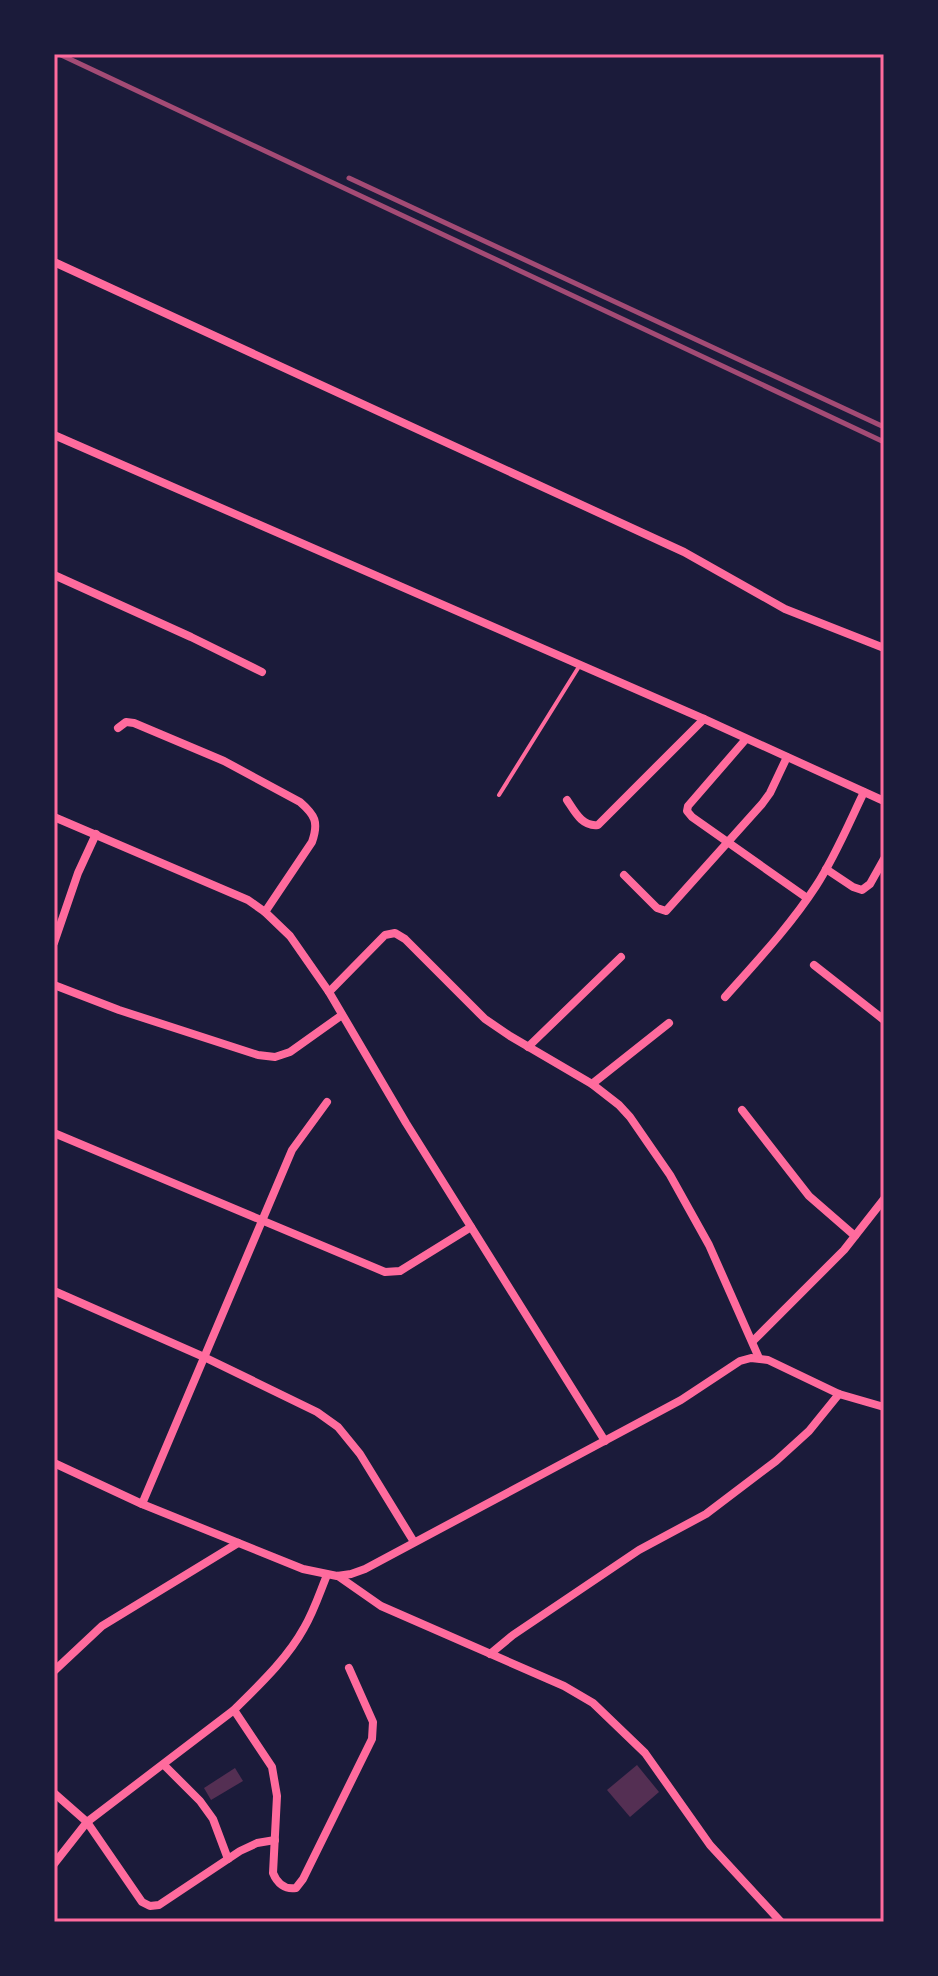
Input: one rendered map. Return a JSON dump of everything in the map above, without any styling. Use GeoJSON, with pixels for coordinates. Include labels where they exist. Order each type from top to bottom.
{"type":"FeatureCollection","features":[{"type":"Feature","properties":{"kind":"street"},"geometry":{"type":"LineString","coordinates":[[54,262],[684,552],[785,609],[884,648]]}},
{"type":"Feature","properties":{"kind":"street"},"geometry":{"type":"LineString","coordinates":[[54,435],[704,719],[884,801]]}},
{"type":"Feature","properties":{"kind":"street"},"geometry":{"type":"LineString","coordinates":[[54,575],[262,672]]}},
{"type":"Feature","properties":{"kind":"street"},"geometry":{"type":"LineString","coordinates":[[567,800],[582,821],[587,825],[598,825],[704,719]]}},
{"type":"Feature","properties":{"kind":"street"},"geometry":{"type":"LineString","coordinates":[[118,728],[126,722],[134,723],[224,761],[300,802],[310,812],[317,830],[312,842],[265,912]]}},
{"type":"Feature","properties":{"kind":"street"},"geometry":{"type":"LineString","coordinates":[[746,739],[687,811],[807,898]]}},
{"type":"Feature","properties":{"kind":"street"},"geometry":{"type":"LineString","coordinates":[[624,875],[657,908],[666,911],[753,815],[770,793],[787,757]]}},
{"type":"Feature","properties":{"kind":"street"},"geometry":{"type":"LineString","coordinates":[[725,997],[792,921],[826,869],[864,792]]}},
{"type":"Feature","properties":{"kind":"street"},"geometry":{"type":"LineString","coordinates":[[54,817],[248,900],[290,936],[329,992],[406,1123],[605,1441]]}},
{"type":"Feature","properties":{"kind":"street"},"geometry":{"type":"LineString","coordinates":[[54,943],[78,873],[96,834]]}},
{"type":"Feature","properties":{"kind":"street"},"geometry":{"type":"LineString","coordinates":[[826,869],[862,890],[870,884],[884,859]]}},
{"type":"Feature","properties":{"kind":"street"},"geometry":{"type":"LineString","coordinates":[[329,992],[385,935],[395,933],[405,939],[485,1019],[592,1084],[619,1105],[670,1175],[709,1245],[759,1358]]}},
{"type":"Feature","properties":{"kind":"street"},"geometry":{"type":"LineString","coordinates":[[528,1047],[621,957]]}},
{"type":"Feature","properties":{"kind":"street"},"geometry":{"type":"LineString","coordinates":[[814,965],[884,1020]]}},
{"type":"Feature","properties":{"kind":"street"},"geometry":{"type":"LineString","coordinates":[[54,985],[119,1010],[258,1055],[275,1057],[290,1052],[342,1015]]}},
{"type":"Feature","properties":{"kind":"street"},"geometry":{"type":"LineString","coordinates":[[592,1084],[669,1023]]}},
{"type":"Feature","properties":{"kind":"street"},"geometry":{"type":"LineString","coordinates":[[142,1504],[292,1150],[327,1102]]}},
{"type":"Feature","properties":{"kind":"street"},"geometry":{"type":"LineString","coordinates":[[742,1110],[809,1196],[855,1236]]}},
{"type":"Feature","properties":{"kind":"street"},"geometry":{"type":"LineString","coordinates":[[54,1133],[385,1272],[400,1271],[471,1227]]}},
{"type":"Feature","properties":{"kind":"street"},"geometry":{"type":"LineString","coordinates":[[753,1341],[855,1236],[884,1199]]}},
{"type":"Feature","properties":{"kind":"street"},"geometry":{"type":"LineString","coordinates":[[54,1291],[204,1357],[317,1412],[338,1427],[360,1454],[414,1542]]}},
{"type":"Feature","properties":{"kind":"street"},"geometry":{"type":"LineString","coordinates":[[54,1463],[142,1504],[303,1569],[337,1576],[365,1569],[605,1441],[681,1400],[740,1361],[759,1358],[780,1364],[839,1394],[884,1407]]}},
{"type":"Feature","properties":{"kind":"street"},"geometry":{"type":"LineString","coordinates":[[490,1654],[513,1635],[639,1550],[706,1514],[765,1470],[809,1431],[839,1394]]}},
{"type":"Feature","properties":{"kind":"street"},"geometry":{"type":"LineString","coordinates":[[54,1671],[102,1626],[238,1543]]}},
{"type":"Feature","properties":{"kind":"street"},"geometry":{"type":"LineString","coordinates":[[54,1864],[87,1822],[234,1710],[279,1664],[305,1628],[327,1575]]}},
{"type":"Feature","properties":{"kind":"street"},"geometry":{"type":"LineString","coordinates":[[337,1576],[381,1606],[564,1686],[593,1703],[645,1753],[710,1845],[781,1922]]}},
{"type":"Feature","properties":{"kind":"street"},"geometry":{"type":"LineString","coordinates":[[234,1710],[272,1767],[277,1796],[275,1877],[287,1888],[296,1888],[372,1739],[373,1722],[349,1668]]}},
{"type":"Feature","properties":{"kind":"street"},"geometry":{"type":"LineString","coordinates":[[164,1765],[200,1801],[213,1819],[228,1859]]}},
{"type":"Feature","properties":{"kind":"street"},"geometry":{"type":"LineString","coordinates":[[54,1793],[87,1822],[142,1902],[150,1906],[159,1905],[249,1846],[275,1840]]}},
{"type":"Feature","properties":{"kind":"lane"},"geometry":{"type":"LineString","coordinates":[[499,795],[580,665]]}},
{"type":"Feature","properties":{"kind":"building"},"geometry":{"type":"Polygon","coordinates":[[[637,1765],[659,1792],[630,1817],[607,1790],[637,1765]]]}},
{"type":"Feature","properties":{"kind":"building"},"geometry":{"type":"Polygon","coordinates":[[[235,1768],[243,1781],[211,1800],[204,1788],[235,1768]]]}},
{"type":"Feature","properties":{"kind":"railway"},"geometry":{"type":"LineString","coordinates":[[59,54],[884,442]]}},
{"type":"Feature","properties":{"kind":"railway"},"geometry":{"type":"LineString","coordinates":[[349,178],[884,427]]}}]}
